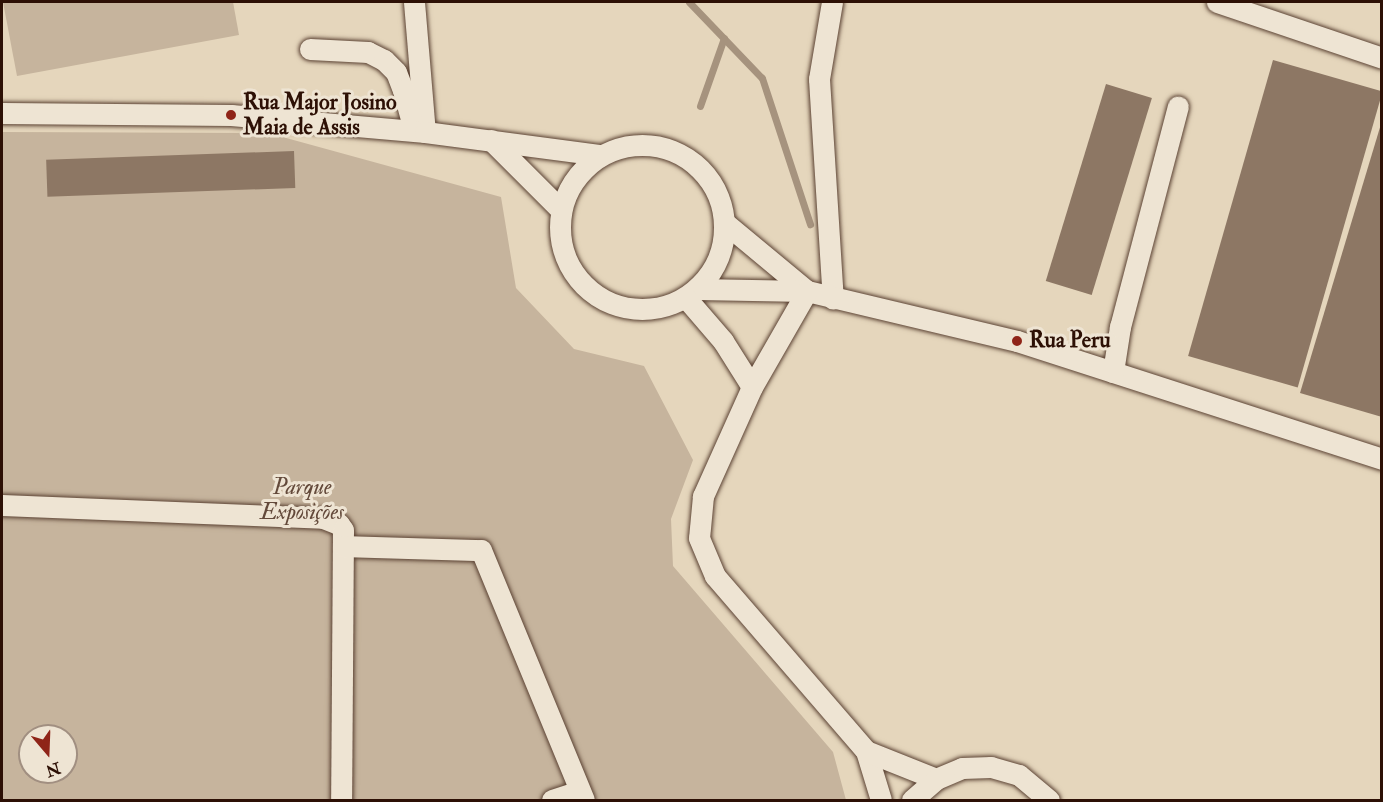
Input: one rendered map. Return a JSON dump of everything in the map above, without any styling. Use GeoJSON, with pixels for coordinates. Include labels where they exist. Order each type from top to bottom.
{"type":"FeatureCollection","features":[{"type":"Feature","properties":{"kind":"street"},"geometry":{"type":"LineString","coordinates":[[414,2],[420,131]]}},
{"type":"Feature","properties":{"kind":"street"},"geometry":{"type":"LineString","coordinates":[[832,2],[819,79],[833,299]]}},
{"type":"Feature","properties":{"kind":"street"},"geometry":{"type":"LineString","coordinates":[[1217,2],[1382,58]]}},
{"type":"Feature","properties":{"kind":"street"},"geometry":{"type":"LineString","coordinates":[[310,49],[368,52],[384,60],[396,72],[420,131]]}},
{"type":"Feature","properties":{"kind":"street"},"geometry":{"type":"LineString","coordinates":[[1113,372],[1120,327],[1178,106]]}},
{"type":"Feature","properties":{"kind":"street"},"geometry":{"type":"LineString","coordinates":[[2,113],[231,115],[420,131],[600,155]]}},
{"type":"Feature","properties":{"kind":"street"},"geometry":{"type":"LineString","coordinates":[[491,140],[560,209]]}},
{"type":"Feature","properties":{"kind":"street"},"geometry":{"type":"LineString","coordinates":[[691,293],[716,263],[723,248],[725,224],[719,196],[709,180],[682,154],[655,145],[627,145],[600,155],[574,178],[560,209],[560,242],[571,272],[594,295],[623,308],[655,309],[691,293],[807,291],[1017,341],[1382,459]]}},
{"type":"Feature","properties":{"kind":"street"},"geometry":{"type":"LineString","coordinates":[[725,224],[807,291]]}},
{"type":"Feature","properties":{"kind":"street"},"geometry":{"type":"LineString","coordinates":[[807,291],[752,387],[704,496],[699,538],[715,576],[866,751],[881,801]]}},
{"type":"Feature","properties":{"kind":"street"},"geometry":{"type":"LineString","coordinates":[[691,293],[752,387]]}},
{"type":"Feature","properties":{"kind":"street"},"geometry":{"type":"LineString","coordinates":[[2,505],[324,518],[343,530],[341,801]]}},
{"type":"Feature","properties":{"kind":"street"},"geometry":{"type":"LineString","coordinates":[[343,546],[481,550],[582,796],[552,801]]}},
{"type":"Feature","properties":{"kind":"street"},"geometry":{"type":"LineString","coordinates":[[866,751],[936,779]]}},
{"type":"Feature","properties":{"kind":"street"},"geometry":{"type":"LineString","coordinates":[[912,801],[936,779],[962,768],[991,767],[1019,775],[1049,801]]}},
{"type":"Feature","properties":{"kind":"green space"},"geometry":{"type":"Polygon","coordinates":[[[3,2],[233,2],[239,35],[17,76],[3,2]]]}},
{"type":"Feature","properties":{"kind":"green space","name":"Parque Exposições"},"geometry":{"type":"Polygon","coordinates":[[[2,132],[268,133],[501,197],[516,288],[574,349],[644,366],[693,460],[671,519],[673,566],[833,752],[846,800],[2,800],[2,132]]]}},
{"type":"Feature","properties":{"kind":"building"},"geometry":{"type":"Polygon","coordinates":[[[1273,60],[1382,91],[1298,387],[1188,356],[1273,60]]]}},
{"type":"Feature","properties":{"kind":"building"},"geometry":{"type":"Polygon","coordinates":[[[1106,84],[1152,98],[1092,295],[1046,281],[1106,84]]]}},
{"type":"Feature","properties":{"kind":"building"},"geometry":{"type":"Polygon","coordinates":[[[1382,124],[1382,417],[1300,393],[1382,124]]]}},
{"type":"Feature","properties":{"kind":"building"},"geometry":{"type":"Polygon","coordinates":[[[294,151],[295,188],[47,197],[46,160],[294,151]]]}},
{"type":"Feature","properties":{"kind":"waterway"},"geometry":{"type":"LineString","coordinates":[[689,2],[762,78],[810,224]]}},
{"type":"Feature","properties":{"kind":"waterway"},"geometry":{"type":"LineString","coordinates":[[700,106],[724,38]]}},
{"type":"Feature","properties":{"kind":"place","name":"Rua Major Josino Maia de Assis"},"geometry":{"type":"Point","coordinates":[231,115]}},
{"type":"Feature","properties":{"kind":"place","name":"Rua Peru"},"geometry":{"type":"Point","coordinates":[1017,341]}}]}
